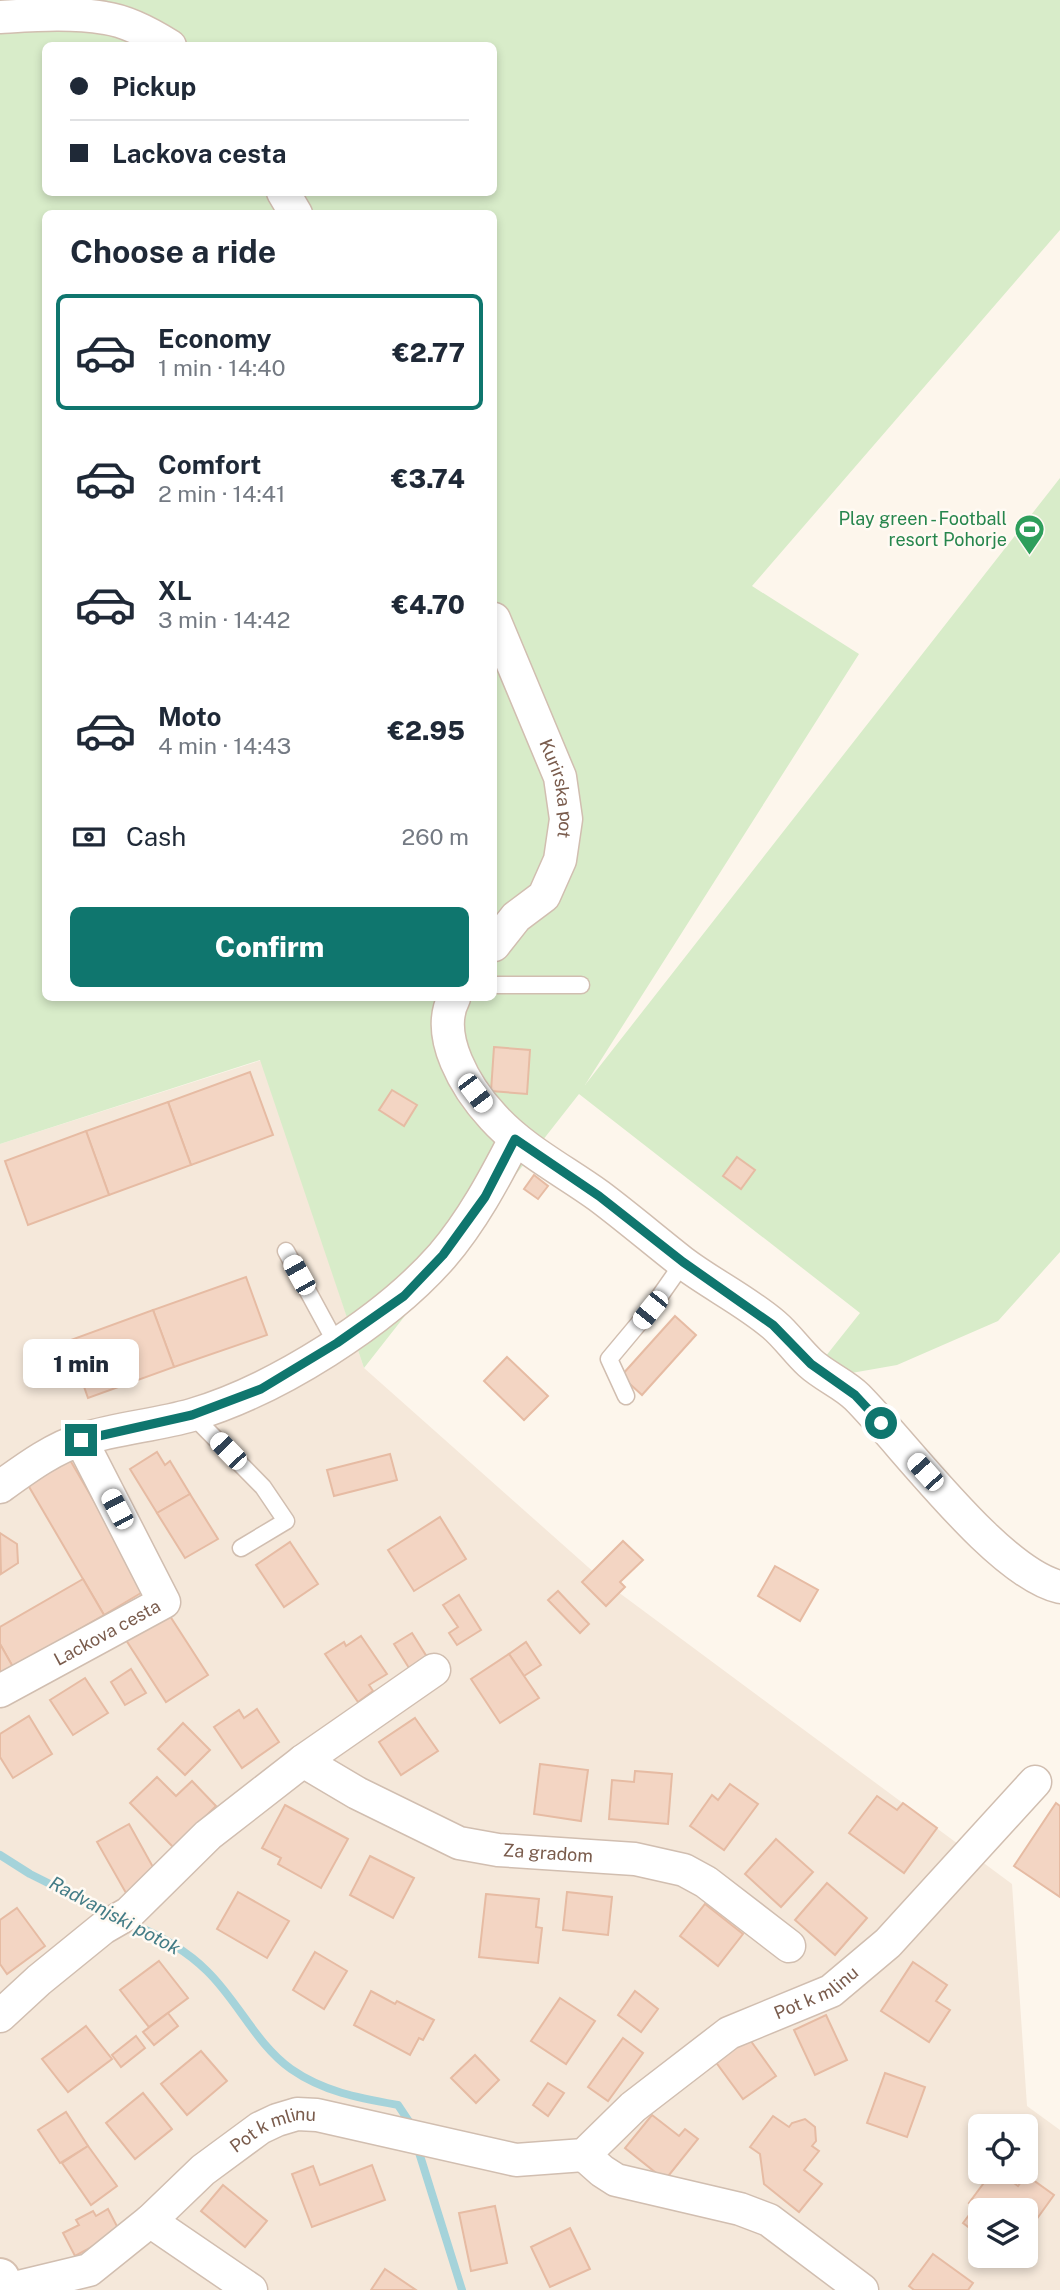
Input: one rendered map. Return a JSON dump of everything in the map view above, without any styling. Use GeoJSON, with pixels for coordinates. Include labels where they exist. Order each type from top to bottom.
{"type":"FeatureCollection","features":[{"type":"Feature","properties":{"kind":"street"},"geometry":{"type":"LineString","coordinates":[[0,17],[58,14],[107,18],[164,42]]}},
{"type":"Feature","properties":{"kind":"street","name":"Kurirska pot"},"geometry":{"type":"LineString","coordinates":[[497,626],[561,777],[566,819],[560,860],[544,896],[516,917],[497,940]]}},
{"type":"Feature","properties":{"kind":"street"},"geometry":{"type":"LineString","coordinates":[[452,1001],[449,1028],[451,1049],[475,1093],[491,1115],[515,1139],[599,1196],[683,1262],[773,1325],[811,1364],[855,1395],[971,1523],[1016,1565],[1046,1584],[1060,1587]]}},
{"type":"Feature","properties":{"kind":"street"},"geometry":{"type":"LineString","coordinates":[[0,1487],[30,1465],[81,1440],[192,1415],[261,1389],[337,1343],[404,1296],[443,1255],[485,1197],[515,1139]]}},
{"type":"Feature","properties":{"kind":"street","name":"Lackova cesta"},"geometry":{"type":"LineString","coordinates":[[0,1691],[164,1602],[81,1440]]}},
{"type":"Feature","properties":{"kind":"street"},"geometry":{"type":"LineString","coordinates":[[0,2016],[39,1980],[116,1921],[208,1835],[303,1761],[433,1670]]}},
{"type":"Feature","properties":{"kind":"street","name":"Za gradom"},"geometry":{"type":"LineString","coordinates":[[303,1761],[357,1793],[459,1843],[498,1850],[635,1859],[684,1870],[706,1882],[789,1946]]}},
{"type":"Feature","properties":{"kind":"street","name":"Pot k mlinu"},"geometry":{"type":"LineString","coordinates":[[4,2290],[89,2270],[150,2221],[203,2170],[260,2128],[297,2114],[317,2115],[516,2160],[584,2155],[633,2107],[729,2033],[831,1991],[888,1943],[1035,1782]]}},
{"type":"Feature","properties":{"kind":"street"},"geometry":{"type":"LineString","coordinates":[[584,2155],[616,2180],[740,2209],[769,2220],[862,2290]]}},
{"type":"Feature","properties":{"kind":"street"},"geometry":{"type":"LineString","coordinates":[[150,2221],[251,2290]]}},
{"type":"Feature","properties":{"kind":"street"},"geometry":{"type":"LineString","coordinates":[[0,2278],[4,2290]]}},
{"type":"Feature","properties":{"kind":"lane"},"geometry":{"type":"LineString","coordinates":[[497,985],[581,985]]}},
{"type":"Feature","properties":{"kind":"lane"},"geometry":{"type":"LineString","coordinates":[[286,1251],[337,1343]]}},
{"type":"Feature","properties":{"kind":"lane"},"geometry":{"type":"LineString","coordinates":[[626,1396],[610,1359],[650,1310],[683,1262]]}},
{"type":"Feature","properties":{"kind":"lane"},"geometry":{"type":"LineString","coordinates":[[192,1415],[263,1487],[286,1521],[242,1548]]}},
{"type":"Feature","properties":{"kind":"shaded area"},"geometry":{"type":"Polygon","coordinates":[[[262,1060],[364,1368],[606,1583],[1012,1884],[1027,2106],[1038,2114],[1060,2130],[1060,2290],[0,2290],[0,1144],[262,1060]]]}},
{"type":"Feature","properties":{"kind":"green space"},"geometry":{"type":"Polygon","coordinates":[[[0,0],[1060,0],[1060,230],[752,586],[859,654],[585,1085],[1060,478],[1060,1252],[998,1321],[897,1365],[806,1381],[860,1313],[579,1094],[364,1368],[260,1060],[0,1144],[0,0]]]}},
{"type":"Feature","properties":{"kind":"building"},"geometry":{"type":"Polygon","coordinates":[[[494,1047],[530,1050],[527,1094],[491,1091],[494,1047]]]}},
{"type":"Feature","properties":{"kind":"building"},"geometry":{"type":"Polygon","coordinates":[[[250,1072],[273,1135],[191,1165],[168,1102],[250,1072]]]}},
{"type":"Feature","properties":{"kind":"building"},"geometry":{"type":"Polygon","coordinates":[[[392,1090],[417,1105],[404,1126],[379,1110],[392,1090]]]}},
{"type":"Feature","properties":{"kind":"building"},"geometry":{"type":"Polygon","coordinates":[[[168,1102],[191,1165],[109,1195],[86,1131],[168,1102]]]}},
{"type":"Feature","properties":{"kind":"building"},"geometry":{"type":"Polygon","coordinates":[[[86,1131],[109,1195],[28,1225],[5,1161],[86,1131]]]}},
{"type":"Feature","properties":{"kind":"building"},"geometry":{"type":"Polygon","coordinates":[[[737,1157],[755,1170],[741,1189],[723,1176],[737,1157]]]}},
{"type":"Feature","properties":{"kind":"building"},"geometry":{"type":"Polygon","coordinates":[[[534,1175],[548,1186],[538,1199],[524,1189],[534,1175]]]}},
{"type":"Feature","properties":{"kind":"building"},"geometry":{"type":"Polygon","coordinates":[[[246,1277],[267,1335],[174,1367],[153,1310],[246,1277]]]}},
{"type":"Feature","properties":{"kind":"building"},"geometry":{"type":"Polygon","coordinates":[[[153,1310],[174,1367],[88,1398],[68,1341],[153,1310]]]}},
{"type":"Feature","properties":{"kind":"building"},"geometry":{"type":"Polygon","coordinates":[[[675,1316],[696,1335],[642,1395],[621,1376],[675,1316]]]}},
{"type":"Feature","properties":{"kind":"building"},"geometry":{"type":"Polygon","coordinates":[[[507,1357],[548,1396],[524,1420],[484,1381],[507,1357]]]}},
{"type":"Feature","properties":{"kind":"building"},"geometry":{"type":"Polygon","coordinates":[[[157,1452],[165,1465],[170,1461],[190,1494],[157,1513],[130,1469],[157,1452]]]}},
{"type":"Feature","properties":{"kind":"building"},"geometry":{"type":"Polygon","coordinates":[[[390,1454],[397,1480],[334,1496],[327,1470],[390,1454]]]}},
{"type":"Feature","properties":{"kind":"building"},"geometry":{"type":"Polygon","coordinates":[[[70,1460],[146,1590],[104,1615],[28,1485],[70,1460]]]}},
{"type":"Feature","properties":{"kind":"building"},"geometry":{"type":"Polygon","coordinates":[[[190,1494],[218,1539],[185,1558],[157,1513],[190,1494]]]}},
{"type":"Feature","properties":{"kind":"building"},"geometry":{"type":"Polygon","coordinates":[[[440,1517],[466,1559],[414,1591],[388,1550],[440,1517]]]}},
{"type":"Feature","properties":{"kind":"building"},"geometry":{"type":"Polygon","coordinates":[[[0,1533],[17,1544],[18,1563],[1,1574],[0,1533]]]}},
{"type":"Feature","properties":{"kind":"building"},"geometry":{"type":"Polygon","coordinates":[[[623,1541],[643,1560],[620,1582],[625,1587],[606,1606],[582,1582],[623,1541]]]}},
{"type":"Feature","properties":{"kind":"building"},"geometry":{"type":"Polygon","coordinates":[[[290,1542],[318,1584],[284,1607],[256,1565],[290,1542]]]}},
{"type":"Feature","properties":{"kind":"building"},"geometry":{"type":"Polygon","coordinates":[[[775,1566],[818,1590],[800,1621],[758,1596],[775,1566]]]}},
{"type":"Feature","properties":{"kind":"building"},"geometry":{"type":"Polygon","coordinates":[[[83,1579],[104,1615],[13,1667],[0,1644],[0,1627],[83,1579]]]}},
{"type":"Feature","properties":{"kind":"building"},"geometry":{"type":"Polygon","coordinates":[[[558,1591],[589,1624],[580,1633],[548,1600],[558,1591]]]}},
{"type":"Feature","properties":{"kind":"building"},"geometry":{"type":"Polygon","coordinates":[[[459,1595],[481,1630],[457,1645],[449,1633],[458,1627],[443,1605],[459,1595]]]}},
{"type":"Feature","properties":{"kind":"building"},"geometry":{"type":"Polygon","coordinates":[[[168,1613],[208,1675],[166,1702],[126,1640],[168,1613]]]}},
{"type":"Feature","properties":{"kind":"building"},"geometry":{"type":"Polygon","coordinates":[[[412,1633],[427,1657],[409,1668],[394,1644],[412,1633]]]}},
{"type":"Feature","properties":{"kind":"building"},"geometry":{"type":"Polygon","coordinates":[[[361,1636],[387,1674],[369,1685],[373,1691],[358,1702],[325,1654],[344,1642],[346,1646],[361,1636]]]}},
{"type":"Feature","properties":{"kind":"building"},"geometry":{"type":"Polygon","coordinates":[[[526,1642],[541,1665],[524,1676],[509,1654],[526,1642]]]}},
{"type":"Feature","properties":{"kind":"building"},"geometry":{"type":"Polygon","coordinates":[[[0,1644],[13,1667],[0,1674],[0,1644]]]}},
{"type":"Feature","properties":{"kind":"building"},"geometry":{"type":"Polygon","coordinates":[[[509,1654],[539,1698],[500,1723],[471,1679],[509,1654]]]}},
{"type":"Feature","properties":{"kind":"building"},"geometry":{"type":"Polygon","coordinates":[[[131,1669],[146,1693],[125,1705],[111,1682],[131,1669]]]}},
{"type":"Feature","properties":{"kind":"building"},"geometry":{"type":"Polygon","coordinates":[[[85,1678],[108,1713],[73,1735],[50,1700],[85,1678]]]}},
{"type":"Feature","properties":{"kind":"building"},"geometry":{"type":"Polygon","coordinates":[[[257,1709],[279,1742],[242,1768],[214,1727],[239,1710],[244,1718],[257,1709]]]}},
{"type":"Feature","properties":{"kind":"building"},"geometry":{"type":"Polygon","coordinates":[[[29,1716],[52,1754],[13,1778],[0,1757],[0,1734],[29,1716]]]}},
{"type":"Feature","properties":{"kind":"building"},"geometry":{"type":"Polygon","coordinates":[[[415,1718],[438,1751],[401,1775],[379,1742],[415,1718]]]}},
{"type":"Feature","properties":{"kind":"building"},"geometry":{"type":"Polygon","coordinates":[[[183,1723],[210,1750],[185,1775],[158,1749],[183,1723]]]}},
{"type":"Feature","properties":{"kind":"building"},"geometry":{"type":"Polygon","coordinates":[[[540,1764],[588,1770],[581,1821],[534,1814],[540,1764]]]}},
{"type":"Feature","properties":{"kind":"building"},"geometry":{"type":"Polygon","coordinates":[[[635,1771],[672,1774],[668,1824],[609,1819],[612,1780],[634,1782],[635,1771]]]}},
{"type":"Feature","properties":{"kind":"building"},"geometry":{"type":"Polygon","coordinates":[[[157,1777],[176,1796],[192,1781],[216,1806],[174,1848],[130,1803],[157,1777]]]}},
{"type":"Feature","properties":{"kind":"building"},"geometry":{"type":"Polygon","coordinates":[[[730,1784],[758,1804],[724,1850],[690,1826],[712,1795],[718,1800],[730,1784]]]}},
{"type":"Feature","properties":{"kind":"building"},"geometry":{"type":"Polygon","coordinates":[[[877,1796],[897,1810],[903,1803],[937,1828],[904,1873],[849,1833],[877,1796]]]}},
{"type":"Feature","properties":{"kind":"building"},"geometry":{"type":"Polygon","coordinates":[[[1056,1803],[1060,1806],[1060,1897],[1014,1866],[1056,1803]]]}},
{"type":"Feature","properties":{"kind":"building"},"geometry":{"type":"Polygon","coordinates":[[[285,1805],[348,1839],[321,1888],[278,1864],[281,1858],[262,1848],[285,1805]]]}},
{"type":"Feature","properties":{"kind":"building"},"geometry":{"type":"Polygon","coordinates":[[[129,1824],[158,1876],[126,1893],[97,1842],[129,1824]]]}},
{"type":"Feature","properties":{"kind":"building"},"geometry":{"type":"Polygon","coordinates":[[[776,1839],[813,1872],[781,1907],[745,1874],[776,1839]]]}},
{"type":"Feature","properties":{"kind":"building"},"geometry":{"type":"Polygon","coordinates":[[[370,1856],[414,1878],[393,1918],[350,1895],[370,1856]]]}},
{"type":"Feature","properties":{"kind":"building"},"geometry":{"type":"Polygon","coordinates":[[[827,1883],[867,1918],[835,1955],[795,1920],[827,1883]]]}},
{"type":"Feature","properties":{"kind":"building"},"geometry":{"type":"Polygon","coordinates":[[[238,1892],[289,1921],[267,1958],[217,1929],[238,1892]]]}},
{"type":"Feature","properties":{"kind":"building"},"geometry":{"type":"Polygon","coordinates":[[[567,1892],[612,1897],[608,1935],[563,1930],[567,1892]]]}},
{"type":"Feature","properties":{"kind":"building"},"geometry":{"type":"Polygon","coordinates":[[[486,1894],[539,1899],[536,1927],[542,1928],[538,1963],[479,1957],[486,1894]]]}},
{"type":"Feature","properties":{"kind":"building"},"geometry":{"type":"Polygon","coordinates":[[[705,1904],[743,1934],[718,1966],[680,1936],[705,1904]]]}},
{"type":"Feature","properties":{"kind":"building"},"geometry":{"type":"Polygon","coordinates":[[[17,1908],[45,1946],[7,1974],[0,1964],[0,1920],[17,1908]]]}},
{"type":"Feature","properties":{"kind":"building"},"geometry":{"type":"Polygon","coordinates":[[[315,1952],[347,1971],[324,2009],[293,1990],[315,1952]]]}},
{"type":"Feature","properties":{"kind":"building"},"geometry":{"type":"Polygon","coordinates":[[[159,1961],[188,1998],[149,2027],[120,1990],[159,1961]]]}},
{"type":"Feature","properties":{"kind":"building"},"geometry":{"type":"Polygon","coordinates":[[[913,1962],[947,1985],[936,2001],[950,2010],[929,2042],[881,2011],[913,1962]]]}},
{"type":"Feature","properties":{"kind":"building"},"geometry":{"type":"Polygon","coordinates":[[[371,1991],[434,2020],[423,2040],[419,2038],[410,2055],[354,2025],[371,1991]]]}},
{"type":"Feature","properties":{"kind":"building"},"geometry":{"type":"Polygon","coordinates":[[[635,1991],[658,2009],[641,2032],[618,2015],[635,1991]]]}},
{"type":"Feature","properties":{"kind":"building"},"geometry":{"type":"Polygon","coordinates":[[[560,1998],[595,2021],[566,2064],[531,2041],[560,1998]]]}},
{"type":"Feature","properties":{"kind":"building"},"geometry":{"type":"Polygon","coordinates":[[[168,2013],[178,2026],[154,2045],[143,2032],[168,2013]]]}},
{"type":"Feature","properties":{"kind":"building"},"geometry":{"type":"Polygon","coordinates":[[[826,2015],[847,2060],[815,2075],[794,2030],[826,2015]]]}},
{"type":"Feature","properties":{"kind":"building"},"geometry":{"type":"Polygon","coordinates":[[[86,2026],[112,2059],[68,2092],[42,2059],[86,2026]]]}},
{"type":"Feature","properties":{"kind":"building"},"geometry":{"type":"Polygon","coordinates":[[[136,2036],[145,2048],[121,2067],[112,2055],[136,2036]]]}},
{"type":"Feature","properties":{"kind":"building"},"geometry":{"type":"Polygon","coordinates":[[[748,2037],[776,2076],[743,2099],[715,2061],[748,2037]]]}},
{"type":"Feature","properties":{"kind":"building"},"geometry":{"type":"Polygon","coordinates":[[[623,2038],[643,2053],[608,2101],[588,2087],[623,2038]]]}},
{"type":"Feature","properties":{"kind":"building"},"geometry":{"type":"Polygon","coordinates":[[[201,2051],[227,2081],[187,2115],[161,2084],[201,2051]]]}},
{"type":"Feature","properties":{"kind":"building"},"geometry":{"type":"Polygon","coordinates":[[[475,2055],[499,2080],[476,2103],[451,2078],[475,2055]]]}},
{"type":"Feature","properties":{"kind":"building"},"geometry":{"type":"Polygon","coordinates":[[[885,2073],[925,2087],[907,2137],[867,2123],[885,2073]]]}},
{"type":"Feature","properties":{"kind":"building"},"geometry":{"type":"Polygon","coordinates":[[[548,2083],[564,2093],[548,2116],[533,2105],[548,2083]]]}},
{"type":"Feature","properties":{"kind":"building"},"geometry":{"type":"Polygon","coordinates":[[[143,2093],[172,2129],[135,2159],[106,2123],[143,2093]]]}},
{"type":"Feature","properties":{"kind":"building"},"geometry":{"type":"Polygon","coordinates":[[[66,2112],[88,2146],[60,2163],[38,2130],[66,2112]]]}},
{"type":"Feature","properties":{"kind":"building"},"geometry":{"type":"Polygon","coordinates":[[[652,2115],[679,2136],[685,2129],[698,2139],[665,2180],[625,2148],[652,2115]]]}},
{"type":"Feature","properties":{"kind":"building"},"geometry":{"type":"Polygon","coordinates":[[[773,2116],[789,2127],[792,2123],[805,2119],[815,2127],[816,2141],[812,2146],[819,2151],[804,2170],[822,2184],[799,2212],[764,2184],[760,2154],[750,2147],[773,2116]]]}},
{"type":"Feature","properties":{"kind":"building"},"geometry":{"type":"Polygon","coordinates":[[[88,2146],[117,2186],[91,2205],[62,2163],[88,2146]]]}},
{"type":"Feature","properties":{"kind":"building"},"geometry":{"type":"Polygon","coordinates":[[[372,2165],[385,2200],[312,2227],[292,2174],[313,2166],[320,2185],[372,2165]]]}},
{"type":"Feature","properties":{"kind":"building"},"geometry":{"type":"Polygon","coordinates":[[[983,2184],[1018,2186],[1038,2184],[1054,2195],[1038,2217],[1038,2198],[973,2198],[983,2184]]]}},
{"type":"Feature","properties":{"kind":"building"},"geometry":{"type":"Polygon","coordinates":[[[223,2185],[267,2221],[245,2247],[201,2211],[223,2185]]]}},
{"type":"Feature","properties":{"kind":"building"},"geometry":{"type":"Polygon","coordinates":[[[495,2206],[507,2263],[471,2271],[459,2213],[495,2206]]]}},
{"type":"Feature","properties":{"kind":"building"},"geometry":{"type":"Polygon","coordinates":[[[108,2209],[120,2232],[75,2256],[63,2233],[79,2225],[76,2220],[93,2211],[96,2216],[108,2209]]]}},
{"type":"Feature","properties":{"kind":"building"},"geometry":{"type":"Polygon","coordinates":[[[570,2228],[590,2269],[550,2287],[531,2247],[570,2228]]]}},
{"type":"Feature","properties":{"kind":"building"},"geometry":{"type":"Polygon","coordinates":[[[933,2254],[973,2283],[968,2290],[914,2290],[909,2286],[933,2254]]]}},
{"type":"Feature","properties":{"kind":"building"},"geometry":{"type":"Polygon","coordinates":[[[385,2269],[416,2290],[371,2290],[385,2269]]]}},
{"type":"Feature","properties":{"kind":"waterway","name":"Radvanjski potok"},"geometry":{"type":"LineString","coordinates":[[0,1855],[30,1874],[112,1915]]}},
{"type":"Feature","properties":{"kind":"waterway","name":"Radvanjski potok"},"geometry":{"type":"LineString","coordinates":[[130,1923],[171,1943],[199,1963],[228,1995],[267,2047],[291,2069],[329,2089],[398,2105],[412,2126]]}},
{"type":"Feature","properties":{"kind":"waterway","name":"Radvanjski potok"},"geometry":{"type":"LineString","coordinates":[[417,2146],[462,2290]]}},
{"type":"Feature","properties":{"kind":"place","name":"Play green - Football resort Pohorje"},"geometry":{"type":"Point","coordinates":[1030,556]}},
{"type":"Feature","properties":{"kind":"route"},"geometry":{"type":"LineString","coordinates":[[81,1440],[192,1415],[261,1389],[337,1343],[404,1296],[443,1255],[485,1197],[515,1139],[599,1196],[683,1262],[773,1325],[811,1364],[855,1395],[881,1423]]}}]}
